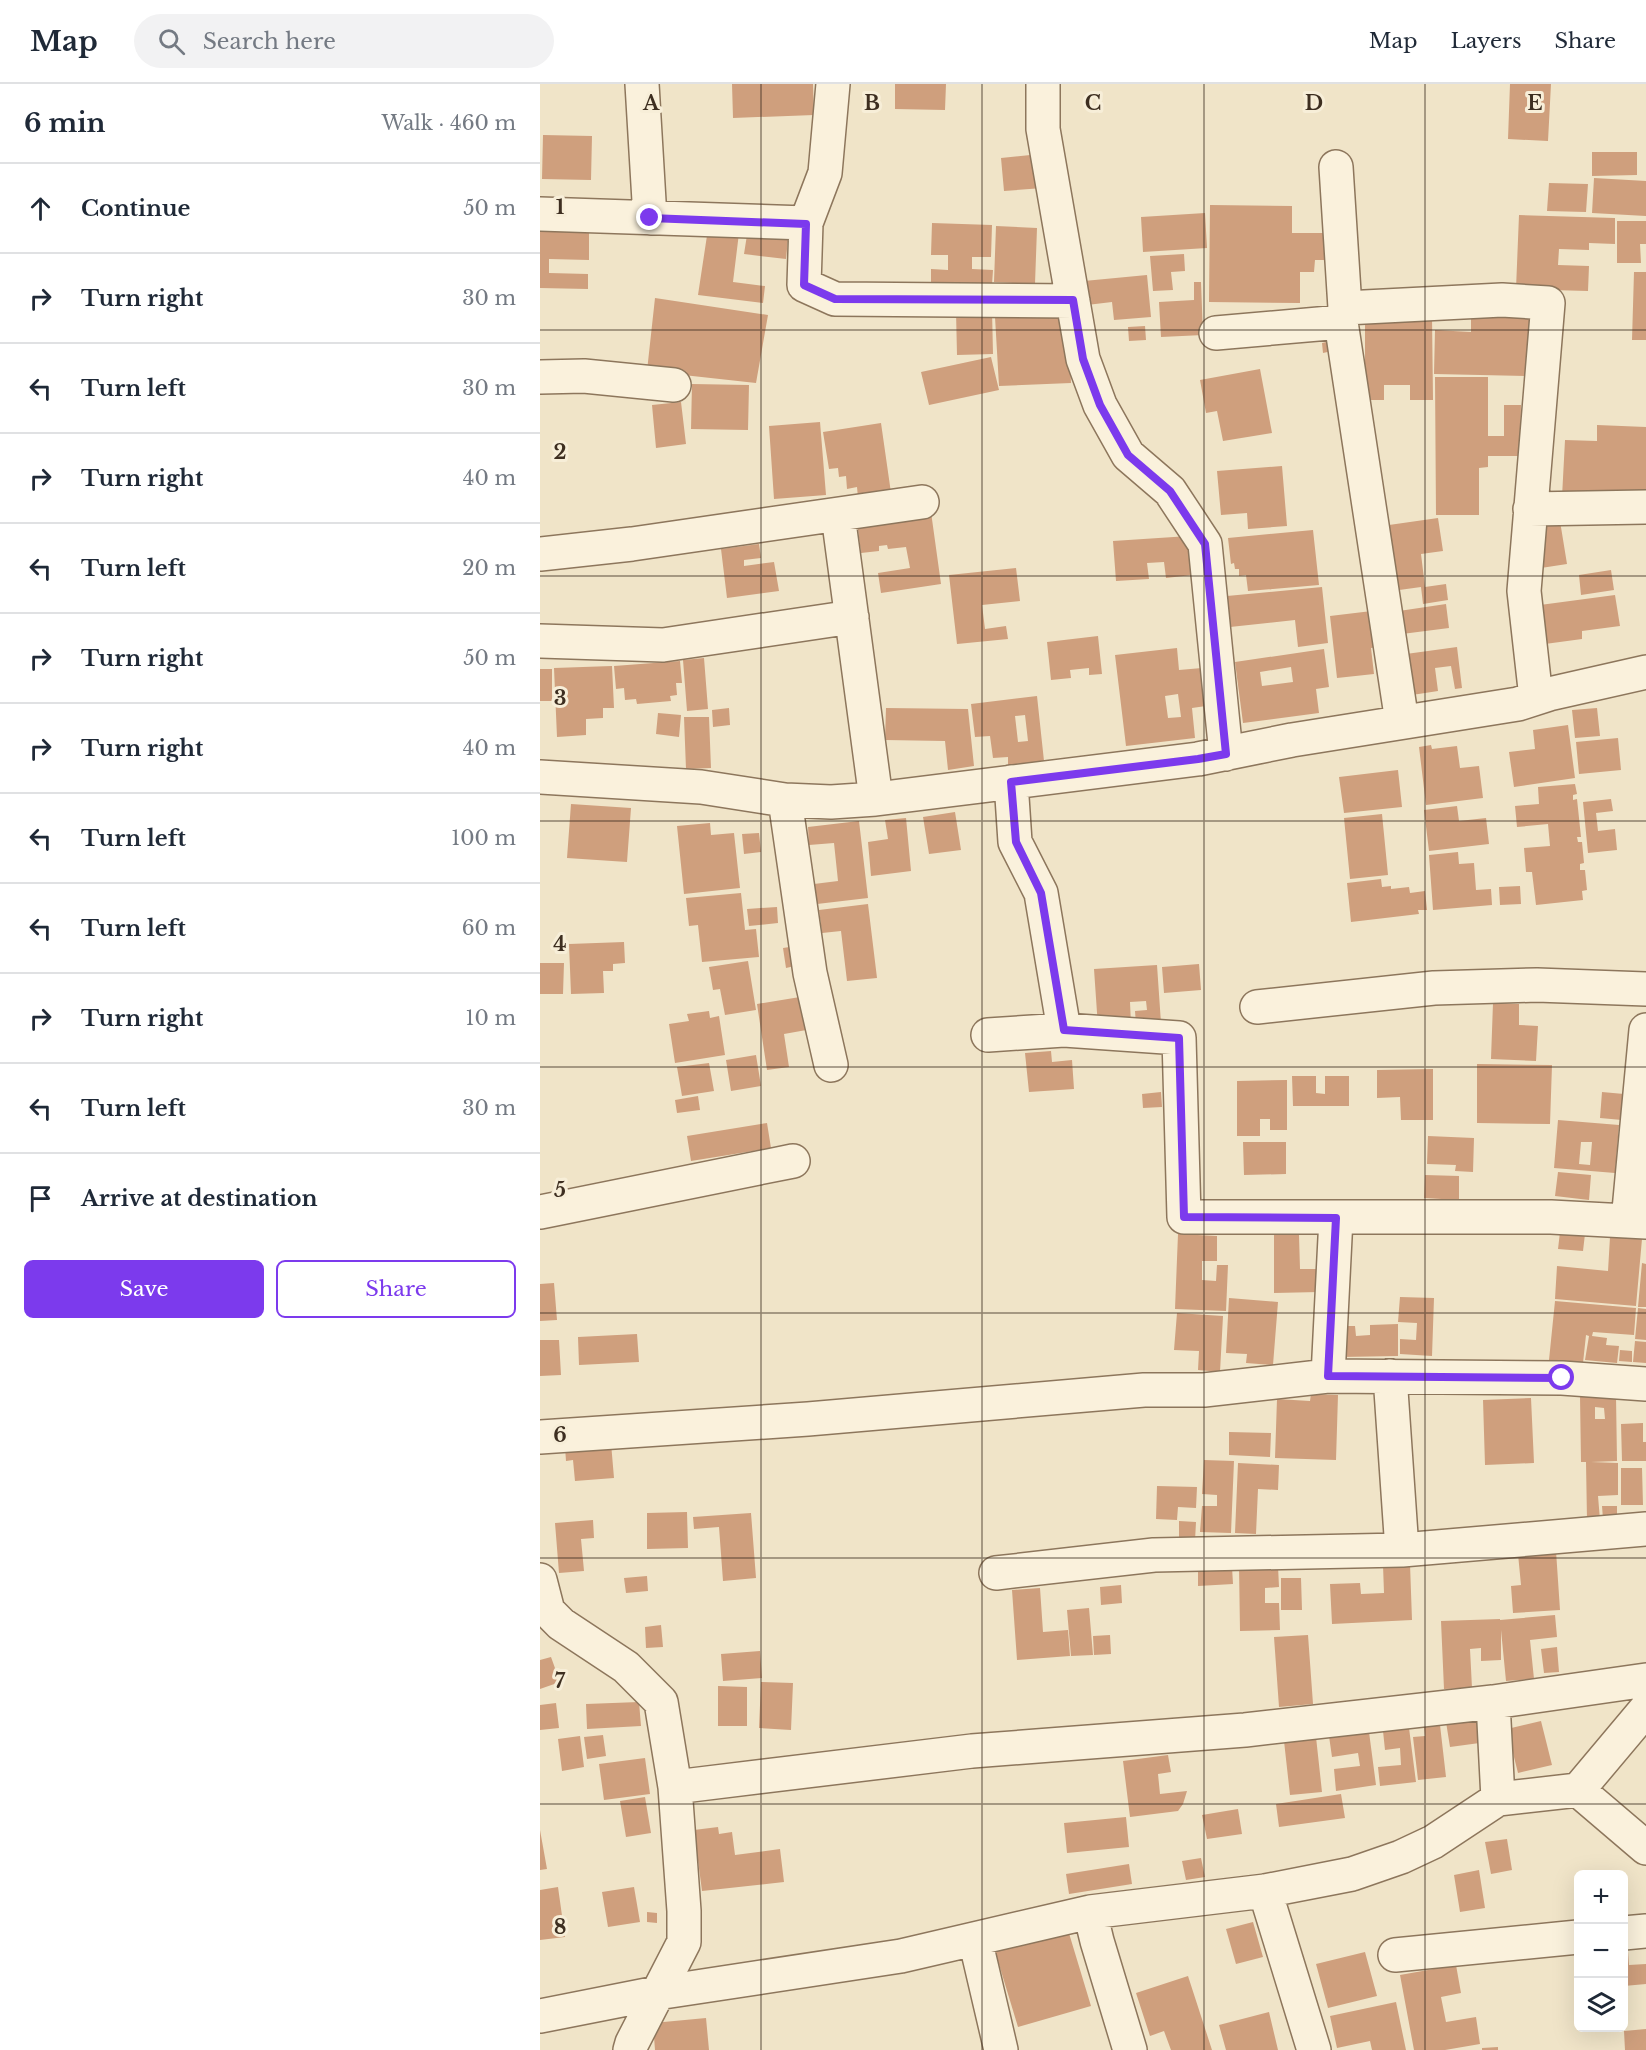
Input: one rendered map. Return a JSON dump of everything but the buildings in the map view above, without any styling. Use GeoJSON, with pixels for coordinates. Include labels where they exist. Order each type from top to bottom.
{"type":"FeatureCollection","features":[{"type":"Feature","properties":{"kind":"street"},"geometry":{"type":"LineString","coordinates":[[642,84],[650,218]]}},
{"type":"Feature","properties":{"kind":"street"},"geometry":{"type":"LineString","coordinates":[[833,84],[825,173],[806,224],[804,285],[835,299],[1073,300]]}},
{"type":"Feature","properties":{"kind":"street"},"geometry":{"type":"LineString","coordinates":[[1043,84],[1043,129],[1083,359],[1100,405],[1128,455],[1170,491],[1205,544],[1226,754]]}},
{"type":"Feature","properties":{"kind":"street"},"geometry":{"type":"LineString","coordinates":[[1336,167],[1343,315],[1402,723]]}},
{"type":"Feature","properties":{"kind":"street"},"geometry":{"type":"LineString","coordinates":[[540,214],[806,224]]}},
{"type":"Feature","properties":{"kind":"street"},"geometry":{"type":"LineString","coordinates":[[1216,333],[1343,315],[1502,300],[1548,303],[1524,591],[1536,698]]}},
{"type":"Feature","properties":{"kind":"street"},"geometry":{"type":"LineString","coordinates":[[540,377],[584,376],[674,385]]}},
{"type":"Feature","properties":{"kind":"street"},"geometry":{"type":"LineString","coordinates":[[540,554],[632,544],[922,502]]}},
{"type":"Feature","properties":{"kind":"street"},"geometry":{"type":"LineString","coordinates":[[1530,509],[1646,507]]}},
{"type":"Feature","properties":{"kind":"street"},"geometry":{"type":"LineString","coordinates":[[838,515],[876,799]]}},
{"type":"Feature","properties":{"kind":"street"},"geometry":{"type":"LineString","coordinates":[[540,640],[663,645],[852,617]]}},
{"type":"Feature","properties":{"kind":"street"},"geometry":{"type":"LineString","coordinates":[[540,777],[701,787],[785,800],[831,802],[876,799],[1198,759],[1292,740],[1518,704],[1646,672]]}},
{"type":"Feature","properties":{"kind":"street"},"geometry":{"type":"LineString","coordinates":[[1011,782],[1016,842],[1041,893],[1064,1030]]}},
{"type":"Feature","properties":{"kind":"street"},"geometry":{"type":"LineString","coordinates":[[785,800],[810,973],[831,1065]]}},
{"type":"Feature","properties":{"kind":"street"},"geometry":{"type":"LineString","coordinates":[[1257,1007],[1434,988],[1537,985],[1646,989]]}},
{"type":"Feature","properties":{"kind":"street"},"geometry":{"type":"LineString","coordinates":[[988,1035],[1064,1030],[1179,1038],[1184,1217],[1551,1217],[1637,1221],[1646,1030]]}},
{"type":"Feature","properties":{"kind":"street"},"geometry":{"type":"LineString","coordinates":[[540,1212],[793,1161]]}},
{"type":"Feature","properties":{"kind":"street"},"geometry":{"type":"LineString","coordinates":[[1328,1376],[1336,1218]]}},
{"type":"Feature","properties":{"kind":"street"},"geometry":{"type":"LineString","coordinates":[[540,1437],[808,1419],[1144,1390],[1204,1390],[1328,1376],[1562,1378],[1646,1384]]}},
{"type":"Feature","properties":{"kind":"street"},"geometry":{"type":"LineString","coordinates":[[1390,1376],[1402,1550]]}},
{"type":"Feature","properties":{"kind":"street"},"geometry":{"type":"LineString","coordinates":[[996,1573],[1154,1555],[1402,1550],[1646,1529]]}},
{"type":"Feature","properties":{"kind":"street"},"geometry":{"type":"LineString","coordinates":[[540,1580],[548,1611],[554,1618],[626,1667],[662,1702],[675,1787],[684,1942],[630,2050]]}},
{"type":"Feature","properties":{"kind":"street"},"geometry":{"type":"LineString","coordinates":[[675,1787],[972,1751],[1245,1730],[1493,1702],[1646,1680]]}},
{"type":"Feature","properties":{"kind":"street"},"geometry":{"type":"LineString","coordinates":[[1493,1702],[1498,1799]]}},
{"type":"Feature","properties":{"kind":"street"},"geometry":{"type":"LineString","coordinates":[[540,2016],[657,1994],[901,1956],[1090,1912],[1266,1891],[1352,1874],[1401,1857],[1433,1842],[1498,1799],[1578,1790],[1646,1709]]}},
{"type":"Feature","properties":{"kind":"street"},"geometry":{"type":"LineString","coordinates":[[1578,1790],[1646,1848]]}},
{"type":"Feature","properties":{"kind":"street"},"geometry":{"type":"LineString","coordinates":[[1266,1891],[1314,2050]]}},
{"type":"Feature","properties":{"kind":"street"},"geometry":{"type":"LineString","coordinates":[[1090,1912],[1130,2050]]}},
{"type":"Feature","properties":{"kind":"street"},"geometry":{"type":"LineString","coordinates":[[1628,1933],[1646,1931]]}},
{"type":"Feature","properties":{"kind":"street"},"geometry":{"type":"LineString","coordinates":[[1395,1955],[1574,1937]]}},
{"type":"Feature","properties":{"kind":"street"},"geometry":{"type":"LineString","coordinates":[[975,1939],[1001,2050]]}},
{"type":"Feature","properties":{"kind":"route"},"geometry":{"type":"LineString","coordinates":[[650,218],[806,224],[804,285],[835,299],[1073,300],[1083,359],[1100,405],[1128,455],[1170,491],[1205,544],[1226,754],[1011,782],[1016,842],[1041,893],[1064,1030],[1179,1038],[1184,1217],[1336,1218],[1328,1376],[1562,1378]]}}]}
